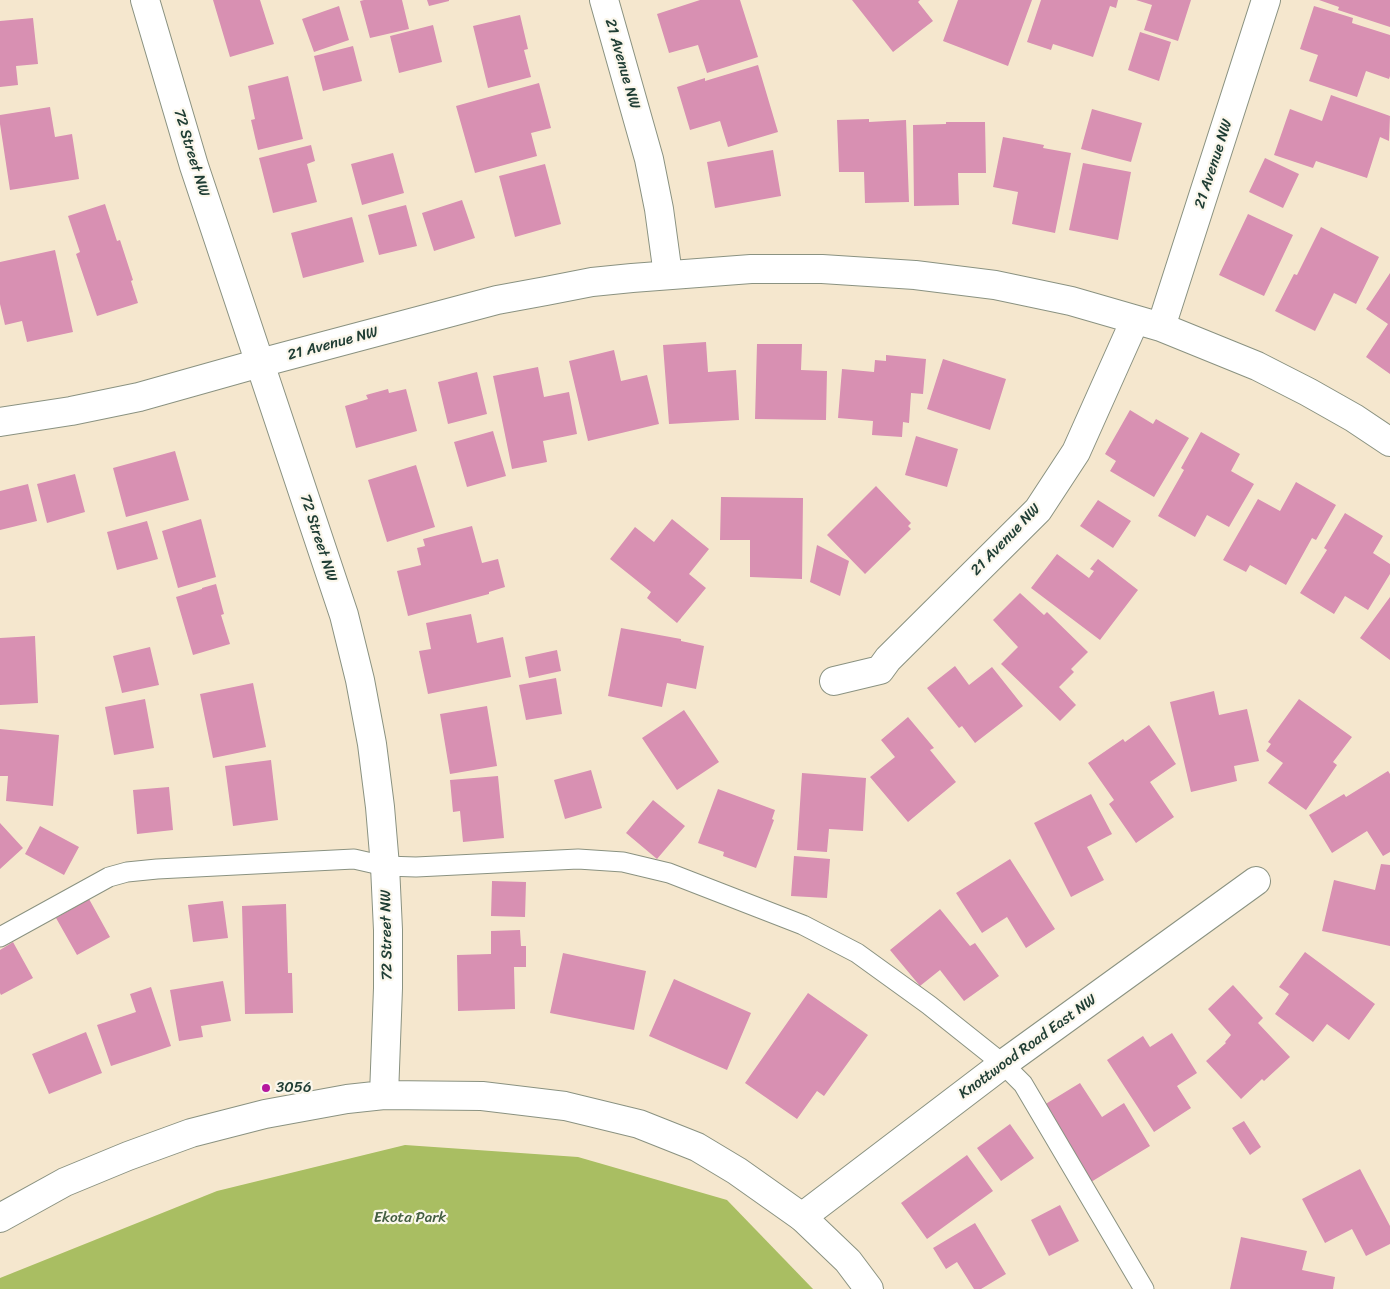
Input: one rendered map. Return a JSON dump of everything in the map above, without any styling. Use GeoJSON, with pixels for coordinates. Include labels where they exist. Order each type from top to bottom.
{"type":"FeatureCollection","features":[{"type":"Feature","properties":{"kind":"street","name":"72 Street NW"},"geometry":{"type":"LineString","coordinates":[[145,0],[194,166],[344,615],[360,680],[372,744],[386,866],[388,988],[384,1095]]}},
{"type":"Feature","properties":{"kind":"street","name":"21 Avenue NW"},"geometry":{"type":"LineString","coordinates":[[604,0],[649,159],[659,209],[668,275]]}},
{"type":"Feature","properties":{"kind":"street","name":"21 Avenue NW"},"geometry":{"type":"LineString","coordinates":[[1162,327],[1266,0]]}},
{"type":"Feature","properties":{"kind":"street","name":"21 Avenue NW"},"geometry":{"type":"LineString","coordinates":[[0,422],[71,412],[139,397],[497,300],[592,282],[751,269],[822,269],[915,275],[995,285],[1071,301],[1162,327],[1257,366],[1354,418],[1390,442]]}},
{"type":"Feature","properties":{"kind":"street","name":"21 Avenue NW"},"geometry":{"type":"LineString","coordinates":[[834,681],[880,670],[888,659],[1038,510],[1076,452],[1135,320]]}},
{"type":"Feature","properties":{"kind":"street","name":"Knottwood Road East NW"},"geometry":{"type":"LineString","coordinates":[[802,1217],[1004,1064],[1256,881]]}},
{"type":"Feature","properties":{"kind":"street"},"geometry":{"type":"LineString","coordinates":[[0,1218],[66,1182],[128,1156],[192,1133],[265,1114],[347,1099],[384,1095],[482,1096],[564,1106],[639,1124],[697,1147],[737,1171],[802,1217],[848,1261],[869,1289]]}},
{"type":"Feature","properties":{"kind":"lane"},"geometry":{"type":"LineString","coordinates":[[0,937],[109,877],[127,872],[157,869],[354,859],[386,866],[416,868],[578,859],[623,862],[669,873],[803,925],[857,953],[937,1011],[1004,1064],[1023,1084],[1144,1289]]}},
{"type":"Feature","properties":{"kind":"green space","name":"Ekota Park"},"geometry":{"type":"Polygon","coordinates":[[[405,1145],[578,1157],[727,1200],[813,1289],[0,1289],[0,1278],[217,1191],[405,1145]]]}},
{"type":"Feature","properties":{"kind":"building"},"geometry":{"type":"Polygon","coordinates":[[[213,0],[260,0],[274,44],[230,57],[213,0]]]}},
{"type":"Feature","properties":{"kind":"building"},"geometry":{"type":"Polygon","coordinates":[[[402,0],[409,29],[370,38],[360,1],[402,0]]]}},
{"type":"Feature","properties":{"kind":"building"},"geometry":{"type":"Polygon","coordinates":[[[427,0],[449,0],[449,1],[429,6],[427,0]]]}},
{"type":"Feature","properties":{"kind":"building"},"geometry":{"type":"Polygon","coordinates":[[[700,0],[740,0],[758,57],[707,73],[698,45],[669,53],[657,14],[700,0]]]}},
{"type":"Feature","properties":{"kind":"building"},"geometry":{"type":"Polygon","coordinates":[[[852,0],[920,0],[918,2],[933,21],[893,52],[852,0]]]}},
{"type":"Feature","properties":{"kind":"building"},"geometry":{"type":"Polygon","coordinates":[[[958,0],[1032,0],[1008,66],[943,41],[958,0]]]}},
{"type":"Feature","properties":{"kind":"building"},"geometry":{"type":"Polygon","coordinates":[[[1041,0],[1118,0],[1116,8],[1110,6],[1093,57],[1053,44],[1051,50],[1027,42],[1041,0]]]}},
{"type":"Feature","properties":{"kind":"building"},"geometry":{"type":"Polygon","coordinates":[[[1136,0],[1191,0],[1178,41],[1144,30],[1152,5],[1136,0]]]}},
{"type":"Feature","properties":{"kind":"building"},"geometry":{"type":"Polygon","coordinates":[[[1319,0],[1390,0],[1390,27],[1338,10],[1339,7],[1319,0]]]}},
{"type":"Feature","properties":{"kind":"building"},"geometry":{"type":"Polygon","coordinates":[[[339,6],[349,40],[314,52],[302,19],[339,6]]]}},
{"type":"Feature","properties":{"kind":"building"},"geometry":{"type":"Polygon","coordinates":[[[1314,6],[1353,18],[1352,23],[1390,35],[1389,79],[1366,71],[1357,97],[1309,81],[1318,55],[1300,49],[1314,6]]]}},
{"type":"Feature","properties":{"kind":"building"},"geometry":{"type":"Polygon","coordinates":[[[520,15],[528,49],[524,50],[531,77],[488,88],[473,26],[520,15]]]}},
{"type":"Feature","properties":{"kind":"building"},"geometry":{"type":"Polygon","coordinates":[[[33,18],[38,64],[16,66],[18,85],[0,87],[0,21],[33,18]]]}},
{"type":"Feature","properties":{"kind":"building"},"geometry":{"type":"Polygon","coordinates":[[[433,25],[442,62],[399,73],[390,36],[433,25]]]}},
{"type":"Feature","properties":{"kind":"building"},"geometry":{"type":"Polygon","coordinates":[[[1140,32],[1171,42],[1159,81],[1128,70],[1140,32]]]}},
{"type":"Feature","properties":{"kind":"building"},"geometry":{"type":"Polygon","coordinates":[[[353,46],[362,81],[323,91],[314,56],[353,46]]]}},
{"type":"Feature","properties":{"kind":"building"},"geometry":{"type":"Polygon","coordinates":[[[758,65],[778,132],[728,147],[720,121],[690,130],[677,87],[705,78],[705,81],[758,65]]]}},
{"type":"Feature","properties":{"kind":"building"},"geometry":{"type":"Polygon","coordinates":[[[288,76],[303,139],[258,150],[251,120],[255,119],[248,86],[288,76]]]}},
{"type":"Feature","properties":{"kind":"building"},"geometry":{"type":"Polygon","coordinates":[[[539,83],[551,128],[531,133],[537,156],[475,173],[456,106],[539,83]]]}},
{"type":"Feature","properties":{"kind":"building"},"geometry":{"type":"Polygon","coordinates":[[[1331,95],[1390,116],[1389,141],[1380,137],[1367,178],[1316,161],[1313,168],[1274,155],[1290,109],[1322,121],[1331,95]]]}},
{"type":"Feature","properties":{"kind":"building"},"geometry":{"type":"Polygon","coordinates":[[[50,107],[55,137],[72,134],[79,179],[10,190],[0,115],[50,107]]]}},
{"type":"Feature","properties":{"kind":"building"},"geometry":{"type":"Polygon","coordinates":[[[1092,109],[1142,123],[1131,162],[1081,149],[1092,109]]]}},
{"type":"Feature","properties":{"kind":"building"},"geometry":{"type":"Polygon","coordinates":[[[869,119],[869,122],[906,120],[909,202],[865,203],[864,172],[839,172],[837,120],[869,119]]]}},
{"type":"Feature","properties":{"kind":"building"},"geometry":{"type":"Polygon","coordinates":[[[946,122],[985,122],[986,173],[958,173],[959,205],[914,206],[913,125],[946,124],[946,122]]]}},
{"type":"Feature","properties":{"kind":"building"},"geometry":{"type":"Polygon","coordinates":[[[1003,137],[1044,145],[1043,148],[1071,153],[1055,233],[1012,224],[1018,192],[993,187],[1003,137]]]}},
{"type":"Feature","properties":{"kind":"building"},"geometry":{"type":"Polygon","coordinates":[[[311,145],[315,161],[307,164],[317,202],[273,213],[259,158],[311,145]]]}},
{"type":"Feature","properties":{"kind":"building"},"geometry":{"type":"Polygon","coordinates":[[[773,150],[781,196],[715,208],[707,162],[773,150]]]}},
{"type":"Feature","properties":{"kind":"building"},"geometry":{"type":"Polygon","coordinates":[[[393,153],[404,193],[362,205],[351,164],[393,153]]]}},
{"type":"Feature","properties":{"kind":"building"},"geometry":{"type":"Polygon","coordinates":[[[1265,158],[1299,174],[1283,208],[1249,192],[1265,158]]]}},
{"type":"Feature","properties":{"kind":"building"},"geometry":{"type":"Polygon","coordinates":[[[1083,163],[1131,172],[1118,240],[1069,230],[1083,163]]]}},
{"type":"Feature","properties":{"kind":"building"},"geometry":{"type":"Polygon","coordinates":[[[545,164],[561,224],[515,237],[499,176],[545,164]]]}},
{"type":"Feature","properties":{"kind":"building"},"geometry":{"type":"Polygon","coordinates":[[[462,200],[475,238],[434,251],[422,213],[462,200]]]}},
{"type":"Feature","properties":{"kind":"building"},"geometry":{"type":"Polygon","coordinates":[[[105,204],[117,241],[120,240],[133,280],[131,281],[138,303],[97,316],[76,254],[80,252],[68,216],[105,204]]]}},
{"type":"Feature","properties":{"kind":"building"},"geometry":{"type":"Polygon","coordinates":[[[406,205],[417,246],[379,255],[368,215],[406,205]]]}},
{"type":"Feature","properties":{"kind":"building"},"geometry":{"type":"Polygon","coordinates":[[[1248,214],[1293,235],[1264,296],[1219,275],[1248,214]]]}},
{"type":"Feature","properties":{"kind":"building"},"geometry":{"type":"Polygon","coordinates":[[[352,217],[364,262],[303,278],[291,233],[352,217]]]}},
{"type":"Feature","properties":{"kind":"building"},"geometry":{"type":"Polygon","coordinates":[[[1321,227],[1379,257],[1356,304],[1334,293],[1315,331],[1275,311],[1294,274],[1297,275],[1321,227]]]}},
{"type":"Feature","properties":{"kind":"building"},"geometry":{"type":"Polygon","coordinates":[[[55,250],[73,332],[27,342],[22,321],[5,325],[0,304],[0,262],[55,250]]]}},
{"type":"Feature","properties":{"kind":"building"},"geometry":{"type":"Polygon","coordinates":[[[1390,273],[1390,374],[1366,357],[1388,324],[1366,309],[1390,273]]]}},
{"type":"Feature","properties":{"kind":"building"},"geometry":{"type":"Polygon","coordinates":[[[706,342],[708,372],[736,370],[739,420],[669,424],[663,345],[706,342]]]}},
{"type":"Feature","properties":{"kind":"building"},"geometry":{"type":"Polygon","coordinates":[[[757,344],[802,344],[801,370],[827,371],[826,420],[755,419],[757,344]]]}},
{"type":"Feature","properties":{"kind":"building"},"geometry":{"type":"Polygon","coordinates":[[[614,350],[621,381],[647,375],[659,424],[588,441],[569,361],[614,350]]]}},
{"type":"Feature","properties":{"kind":"building"},"geometry":{"type":"Polygon","coordinates":[[[886,355],[926,359],[923,394],[911,393],[909,423],[903,422],[902,437],[872,435],[873,421],[838,418],[842,369],[874,372],[875,360],[886,361],[886,355]]]}},
{"type":"Feature","properties":{"kind":"building"},"geometry":{"type":"Polygon","coordinates":[[[943,359],[1006,379],[990,430],[927,409],[943,359]]]}},
{"type":"Feature","properties":{"kind":"building"},"geometry":{"type":"Polygon","coordinates":[[[538,367],[544,397],[569,392],[577,434],[543,441],[547,462],[512,469],[493,376],[538,367]]]}},
{"type":"Feature","properties":{"kind":"building"},"geometry":{"type":"Polygon","coordinates":[[[477,372],[487,414],[448,424],[438,382],[477,372]]]}},
{"type":"Feature","properties":{"kind":"building"},"geometry":{"type":"Polygon","coordinates":[[[388,389],[389,393],[406,389],[417,431],[356,448],[345,406],[368,399],[366,395],[388,389]]]}},
{"type":"Feature","properties":{"kind":"building"},"geometry":{"type":"Polygon","coordinates":[[[1130,410],[1153,424],[1156,419],[1189,438],[1154,497],[1110,471],[1116,461],[1105,454],[1130,410]]]}},
{"type":"Feature","properties":{"kind":"building"},"geometry":{"type":"Polygon","coordinates":[[[493,431],[506,476],[467,487],[454,442],[493,431]]]}},
{"type":"Feature","properties":{"kind":"building"},"geometry":{"type":"Polygon","coordinates":[[[1201,432],[1240,454],[1231,471],[1254,484],[1229,527],[1207,515],[1195,537],[1158,516],[1184,470],[1181,468],[1201,432]]]}},
{"type":"Feature","properties":{"kind":"building"},"geometry":{"type":"Polygon","coordinates":[[[916,436],[958,449],[947,487],[905,475],[916,436]]]}},
{"type":"Feature","properties":{"kind":"building"},"geometry":{"type":"Polygon","coordinates":[[[175,451],[189,500],[126,517],[113,468],[175,451]]]}},
{"type":"Feature","properties":{"kind":"building"},"geometry":{"type":"Polygon","coordinates":[[[416,465],[435,527],[387,542],[368,480],[416,465]]]}},
{"type":"Feature","properties":{"kind":"building"},"geometry":{"type":"Polygon","coordinates":[[[75,474],[85,512],[47,523],[37,484],[75,474]]]}},
{"type":"Feature","properties":{"kind":"building"},"geometry":{"type":"Polygon","coordinates":[[[1296,482],[1336,505],[1316,540],[1312,538],[1286,585],[1250,565],[1246,572],[1223,560],[1258,499],[1280,511],[1296,482]]]}},
{"type":"Feature","properties":{"kind":"building"},"geometry":{"type":"Polygon","coordinates":[[[28,484],[37,521],[0,530],[0,491],[28,484]]]}},
{"type":"Feature","properties":{"kind":"building"},"geometry":{"type":"Polygon","coordinates":[[[876,486],[911,523],[908,526],[911,529],[865,574],[827,535],[876,486]]]}},
{"type":"Feature","properties":{"kind":"building"},"geometry":{"type":"Polygon","coordinates":[[[721,497],[803,498],[802,579],[750,577],[750,540],[720,540],[721,497]]]}},
{"type":"Feature","properties":{"kind":"building"},"geometry":{"type":"Polygon","coordinates":[[[1098,500],[1131,521],[1113,548],[1080,526],[1098,500]]]}},
{"type":"Feature","properties":{"kind":"building"},"geometry":{"type":"Polygon","coordinates":[[[1345,513],[1383,536],[1373,553],[1390,564],[1390,574],[1368,610],[1345,596],[1334,614],[1300,593],[1327,550],[1324,548],[1345,513]]]}},
{"type":"Feature","properties":{"kind":"building"},"geometry":{"type":"Polygon","coordinates":[[[201,519],[216,577],[178,588],[162,531],[201,519]]]}},
{"type":"Feature","properties":{"kind":"building"},"geometry":{"type":"Polygon","coordinates":[[[672,519],[709,549],[689,574],[706,588],[677,623],[647,598],[651,592],[610,559],[635,527],[654,542],[672,519]]]}},
{"type":"Feature","properties":{"kind":"building"},"geometry":{"type":"Polygon","coordinates":[[[147,521],[158,559],[117,570],[107,532],[147,521]]]}},
{"type":"Feature","properties":{"kind":"building"},"geometry":{"type":"Polygon","coordinates":[[[472,526],[482,563],[498,559],[505,587],[489,592],[489,594],[408,616],[397,571],[421,565],[417,548],[425,546],[423,539],[472,526]]]}},
{"type":"Feature","properties":{"kind":"building"},"geometry":{"type":"Polygon","coordinates":[[[817,545],[849,561],[840,596],[810,582],[817,545]]]}},
{"type":"Feature","properties":{"kind":"building"},"geometry":{"type":"Polygon","coordinates":[[[1057,554],[1089,578],[1094,571],[1090,569],[1098,559],[1138,590],[1100,640],[1031,588],[1057,554]]]}},
{"type":"Feature","properties":{"kind":"building"},"geometry":{"type":"Polygon","coordinates":[[[216,584],[224,614],[221,615],[230,644],[193,655],[176,597],[216,584]]]}},
{"type":"Feature","properties":{"kind":"building"},"geometry":{"type":"Polygon","coordinates":[[[1020,593],[1044,615],[1047,612],[1088,652],[1071,669],[1074,672],[1059,687],[1076,705],[1060,721],[1001,664],[1018,647],[993,620],[1020,593]]]}},
{"type":"Feature","properties":{"kind":"building"},"geometry":{"type":"Polygon","coordinates":[[[1390,597],[1390,660],[1360,638],[1390,597]]]}},
{"type":"Feature","properties":{"kind":"building"},"geometry":{"type":"Polygon","coordinates":[[[471,614],[477,643],[503,637],[511,677],[428,694],[419,651],[431,649],[426,623],[471,614]]]}},
{"type":"Feature","properties":{"kind":"building"},"geometry":{"type":"Polygon","coordinates":[[[621,628],[681,639],[681,641],[704,646],[696,689],[667,683],[662,707],[608,696],[621,628]]]}},
{"type":"Feature","properties":{"kind":"building"},"geometry":{"type":"Polygon","coordinates":[[[35,636],[38,703],[0,705],[0,638],[35,636]]]}},
{"type":"Feature","properties":{"kind":"building"},"geometry":{"type":"Polygon","coordinates":[[[150,647],[159,685],[122,693],[113,656],[150,647]]]}},
{"type":"Feature","properties":{"kind":"building"},"geometry":{"type":"Polygon","coordinates":[[[557,650],[561,671],[529,678],[525,657],[557,650]]]}},
{"type":"Feature","properties":{"kind":"building"},"geometry":{"type":"Polygon","coordinates":[[[955,666],[969,685],[992,667],[1023,706],[975,743],[962,726],[959,728],[927,688],[955,666]]]}},
{"type":"Feature","properties":{"kind":"building"},"geometry":{"type":"Polygon","coordinates":[[[556,678],[562,714],[526,720],[519,685],[556,678]]]}},
{"type":"Feature","properties":{"kind":"building"},"geometry":{"type":"Polygon","coordinates":[[[253,683],[266,747],[213,758],[200,694],[253,683]]]}},
{"type":"Feature","properties":{"kind":"building"},"geometry":{"type":"Polygon","coordinates":[[[1214,691],[1219,715],[1247,709],[1259,761],[1234,766],[1237,781],[1191,792],[1170,702],[1214,691]]]}},
{"type":"Feature","properties":{"kind":"building"},"geometry":{"type":"Polygon","coordinates":[[[145,699],[154,748],[114,755],[105,707],[145,699]]]}},
{"type":"Feature","properties":{"kind":"building"},"geometry":{"type":"Polygon","coordinates":[[[1299,699],[1352,737],[1333,762],[1337,765],[1306,810],[1268,783],[1283,763],[1266,751],[1271,744],[1268,742],[1299,699]]]}},
{"type":"Feature","properties":{"kind":"building"},"geometry":{"type":"Polygon","coordinates":[[[487,706],[497,766],[450,774],[440,714],[487,706]]]}},
{"type":"Feature","properties":{"kind":"building"},"geometry":{"type":"Polygon","coordinates":[[[684,710],[719,762],[677,790],[642,738],[684,710]]]}},
{"type":"Feature","properties":{"kind":"building"},"geometry":{"type":"Polygon","coordinates":[[[908,717],[934,748],[930,750],[956,782],[908,822],[870,777],[895,757],[881,740],[908,717]]]}},
{"type":"Feature","properties":{"kind":"building"},"geometry":{"type":"Polygon","coordinates":[[[1149,725],[1176,764],[1150,782],[1174,817],[1136,843],[1109,804],[1114,800],[1088,763],[1123,739],[1125,742],[1149,725]]]}},
{"type":"Feature","properties":{"kind":"building"},"geometry":{"type":"Polygon","coordinates":[[[0,729],[59,735],[53,806],[6,801],[8,776],[0,776],[0,729]]]}},
{"type":"Feature","properties":{"kind":"building"},"geometry":{"type":"Polygon","coordinates":[[[271,760],[278,820],[233,826],[225,766],[271,760]]]}},
{"type":"Feature","properties":{"kind":"building"},"geometry":{"type":"Polygon","coordinates":[[[591,770],[602,808],[565,819],[554,780],[591,770]]]}},
{"type":"Feature","properties":{"kind":"building"},"geometry":{"type":"Polygon","coordinates":[[[1388,771],[1390,774],[1390,852],[1383,856],[1367,831],[1332,853],[1309,815],[1344,794],[1346,797],[1388,771]]]}},
{"type":"Feature","properties":{"kind":"building"},"geometry":{"type":"Polygon","coordinates":[[[802,773],[866,778],[863,831],[829,829],[827,852],[797,850],[802,773]]]}},
{"type":"Feature","properties":{"kind":"building"},"geometry":{"type":"Polygon","coordinates":[[[498,776],[504,838],[463,842],[460,811],[453,812],[450,780],[498,776]]]}},
{"type":"Feature","properties":{"kind":"building"},"geometry":{"type":"Polygon","coordinates":[[[169,787],[173,830],[137,834],[133,790],[169,787]]]}},
{"type":"Feature","properties":{"kind":"building"},"geometry":{"type":"Polygon","coordinates":[[[718,789],[775,810],[772,819],[774,820],[756,868],[723,856],[724,852],[698,843],[718,789]]]}},
{"type":"Feature","properties":{"kind":"building"},"geometry":{"type":"Polygon","coordinates":[[[1091,794],[1112,834],[1087,847],[1104,880],[1071,897],[1034,823],[1091,794]]]}},
{"type":"Feature","properties":{"kind":"building"},"geometry":{"type":"Polygon","coordinates":[[[653,800],[685,826],[657,859],[626,833],[653,800]]]}},
{"type":"Feature","properties":{"kind":"building"},"geometry":{"type":"Polygon","coordinates":[[[0,823],[23,848],[0,869],[0,823]]]}},
{"type":"Feature","properties":{"kind":"building"},"geometry":{"type":"Polygon","coordinates":[[[40,826],[79,847],[64,875],[25,854],[40,826]]]}},
{"type":"Feature","properties":{"kind":"building"},"geometry":{"type":"Polygon","coordinates":[[[794,856],[830,859],[827,898],[791,896],[794,856]]]}},
{"type":"Feature","properties":{"kind":"building"},"geometry":{"type":"Polygon","coordinates":[[[1010,859],[1055,929],[1026,948],[1007,917],[982,933],[956,893],[1010,859]]]}},
{"type":"Feature","properties":{"kind":"building"},"geometry":{"type":"Polygon","coordinates":[[[1381,864],[1390,865],[1390,946],[1322,931],[1334,880],[1375,890],[1381,864]]]}},
{"type":"Feature","properties":{"kind":"building"},"geometry":{"type":"Polygon","coordinates":[[[492,881],[526,882],[525,917],[491,916],[492,881]]]}},
{"type":"Feature","properties":{"kind":"building"},"geometry":{"type":"Polygon","coordinates":[[[89,899],[110,937],[77,955],[56,918],[89,899]]]}},
{"type":"Feature","properties":{"kind":"building"},"geometry":{"type":"Polygon","coordinates":[[[223,901],[228,938],[193,942],[188,905],[223,901]]]}},
{"type":"Feature","properties":{"kind":"building"},"geometry":{"type":"Polygon","coordinates":[[[286,904],[288,973],[292,973],[293,1013],[245,1014],[242,906],[286,904]]]}},
{"type":"Feature","properties":{"kind":"building"},"geometry":{"type":"Polygon","coordinates":[[[940,909],[970,946],[975,943],[999,976],[964,1001],[940,970],[920,986],[890,950],[940,909]]]}},
{"type":"Feature","properties":{"kind":"building"},"geometry":{"type":"Polygon","coordinates":[[[520,930],[521,946],[526,946],[526,967],[514,967],[515,1009],[458,1011],[457,955],[491,954],[491,931],[520,930]]]}},
{"type":"Feature","properties":{"kind":"building"},"geometry":{"type":"Polygon","coordinates":[[[13,942],[33,978],[1,995],[0,950],[13,942]]]}},
{"type":"Feature","properties":{"kind":"building"},"geometry":{"type":"Polygon","coordinates":[[[1305,952],[1375,1004],[1349,1040],[1327,1024],[1313,1042],[1275,1014],[1289,994],[1279,987],[1305,952]]]}},
{"type":"Feature","properties":{"kind":"building"},"geometry":{"type":"Polygon","coordinates":[[[563,953],[646,971],[634,1030],[550,1013],[563,953]]]}},
{"type":"Feature","properties":{"kind":"building"},"geometry":{"type":"Polygon","coordinates":[[[674,979],[751,1013],[727,1070],[649,1036],[674,979]]]}},
{"type":"Feature","properties":{"kind":"building"},"geometry":{"type":"Polygon","coordinates":[[[223,981],[231,1021],[201,1026],[203,1037],[179,1041],[170,990],[223,981]]]}},
{"type":"Feature","properties":{"kind":"building"},"geometry":{"type":"Polygon","coordinates":[[[1233,985],[1263,1018],[1258,1023],[1290,1057],[1264,1081],[1262,1079],[1241,1099],[1206,1061],[1226,1043],[1231,1035],[1208,1009],[1233,985]]]}},
{"type":"Feature","properties":{"kind":"building"},"geometry":{"type":"Polygon","coordinates":[[[151,987],[171,1046],[111,1066],[97,1025],[136,1012],[130,994],[151,987]]]}},
{"type":"Feature","properties":{"kind":"building"},"geometry":{"type":"Polygon","coordinates":[[[808,993],[868,1035],[824,1096],[817,1091],[797,1119],[745,1083],[808,993]]]}},
{"type":"Feature","properties":{"kind":"building"},"geometry":{"type":"Polygon","coordinates":[[[86,1032],[102,1073],[49,1094],[32,1054],[86,1032]]]}},
{"type":"Feature","properties":{"kind":"building"},"geometry":{"type":"Polygon","coordinates":[[[1172,1033],[1197,1073],[1177,1086],[1191,1108],[1154,1132],[1107,1060],[1143,1036],[1150,1047],[1172,1033]]]}},
{"type":"Feature","properties":{"kind":"building"},"geometry":{"type":"Polygon","coordinates":[[[1080,1083],[1102,1117],[1124,1103],[1150,1146],[1091,1182],[1044,1105],[1080,1083]]]}},
{"type":"Feature","properties":{"kind":"building"},"geometry":{"type":"Polygon","coordinates":[[[1244,1121],[1261,1147],[1250,1155],[1232,1128],[1244,1121]]]}},
{"type":"Feature","properties":{"kind":"building"},"geometry":{"type":"Polygon","coordinates":[[[1010,1124],[1034,1158],[1001,1181],[977,1148],[1010,1124]]]}},
{"type":"Feature","properties":{"kind":"building"},"geometry":{"type":"Polygon","coordinates":[[[967,1155],[993,1191],[927,1239],[901,1203],[967,1155]]]}},
{"type":"Feature","properties":{"kind":"building"},"geometry":{"type":"Polygon","coordinates":[[[1360,1169],[1390,1226],[1390,1244],[1366,1256],[1352,1229],[1325,1243],[1302,1199],[1360,1169]]]}},
{"type":"Feature","properties":{"kind":"building"},"geometry":{"type":"Polygon","coordinates":[[[1060,1205],[1079,1241],[1049,1256],[1031,1220],[1060,1205]]]}},
{"type":"Feature","properties":{"kind":"building"},"geometry":{"type":"Polygon","coordinates":[[[975,1223],[1006,1274],[981,1289],[974,1289],[957,1262],[946,1269],[933,1248],[975,1223]]]}},
{"type":"Feature","properties":{"kind":"building"},"geometry":{"type":"Polygon","coordinates":[[[1241,1237],[1307,1251],[1302,1270],[1335,1277],[1333,1289],[1230,1289],[1241,1237]]]}},
{"type":"Feature","properties":{"kind":"place","name":"3056"},"geometry":{"type":"Point","coordinates":[266,1088]}}]}
